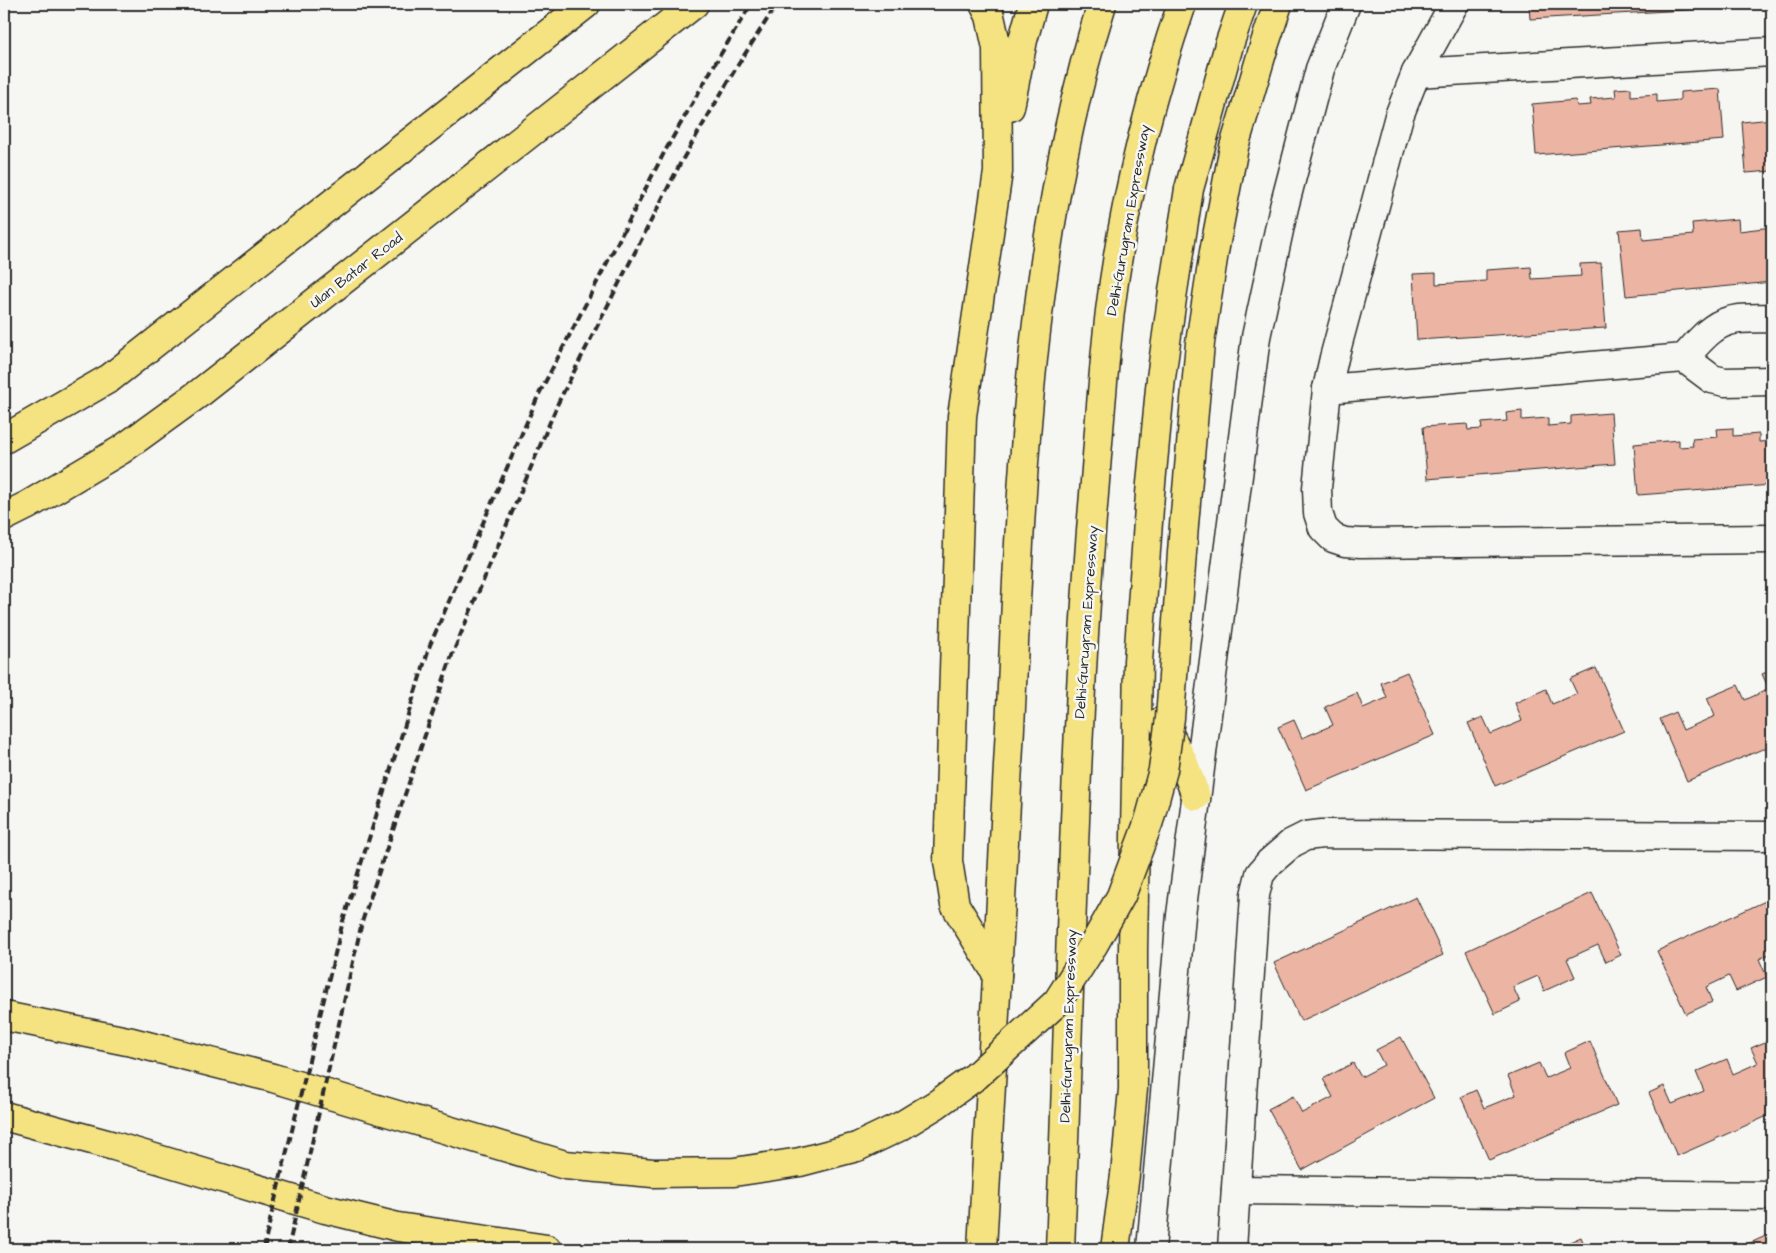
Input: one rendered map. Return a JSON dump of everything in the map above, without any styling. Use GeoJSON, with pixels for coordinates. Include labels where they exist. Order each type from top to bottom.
{"type":"FeatureCollection","features":[{"type":"Feature","properties":{"kind":"main road"},"geometry":{"type":"LineString","coordinates":[[4,439],[110,378],[586,4]]}},
{"type":"Feature","properties":{"kind":"main road","name":"Ulan Batar Road"},"geometry":{"type":"LineString","coordinates":[[4,517],[28,505],[121,450],[201,392],[694,4]]}},
{"type":"Feature","properties":{"kind":"main road"},"geometry":{"type":"LineString","coordinates":[[984,4],[990,16],[997,48],[998,172]]}},
{"type":"Feature","properties":{"kind":"main road"},"geometry":{"type":"LineString","coordinates":[[997,974],[955,905],[948,861],[962,416],[998,172],[1023,40],[1033,4]]}},
{"type":"Feature","properties":{"kind":"main road"},"geometry":{"type":"LineString","coordinates":[[982,1249],[1022,480],[1033,353],[1044,254],[1066,140],[1091,36],[1102,4]]}},
{"type":"Feature","properties":{"kind":"main road","name":"Delhi-Gurugram Expressway"},"geometry":{"type":"LineString","coordinates":[[1060,1249],[1076,774],[1089,561],[1110,310],[1129,196],[1148,112],[1182,4]]}},
{"type":"Feature","properties":{"kind":"main road"},"geometry":{"type":"LineString","coordinates":[[1115,1249],[1125,1175],[1133,1089],[1133,950],[1138,662],[1161,378],[1189,189],[1229,46],[1243,4]]}},
{"type":"Feature","properties":{"kind":"main road"},"geometry":{"type":"LineString","coordinates":[[4,1016],[132,1042],[273,1078],[565,1165],[653,1173],[734,1172],[800,1162],[857,1147],[901,1126],[945,1099],[976,1076],[1057,1002],[1094,944],[1121,896],[1149,821],[1164,770],[1170,718],[1200,343],[1214,252],[1234,147],[1278,4]]}},
{"type":"Feature","properties":{"kind":"main road"},"geometry":{"type":"LineString","coordinates":[[1138,662],[1154,703],[1182,761],[1196,796]]}},
{"type":"Feature","properties":{"kind":"main road"},"geometry":{"type":"LineString","coordinates":[[4,1116],[325,1209],[398,1227],[546,1249]]}},
{"type":"Feature","properties":{"kind":"street"},"geometry":{"type":"LineString","coordinates":[[1151,1249],[1181,915],[1256,336],[1284,207],[1320,69],[1346,4]]}},
{"type":"Feature","properties":{"kind":"street"},"geometry":{"type":"LineString","coordinates":[[1454,4],[1416,73],[1399,116],[1327,389],[1317,488],[1318,513],[1323,528],[1333,538],[1345,542],[1772,539]]}},
{"type":"Feature","properties":{"kind":"street"},"geometry":{"type":"LineString","coordinates":[[1416,73],[1772,52]]}},
{"type":"Feature","properties":{"kind":"street"},"geometry":{"type":"LineString","coordinates":[[1327,389],[1684,358],[1717,326],[1730,320],[1772,318]]}},
{"type":"Feature","properties":{"kind":"street"},"geometry":{"type":"LineString","coordinates":[[1684,358],[1712,379],[1725,382],[1772,381]]}},
{"type":"Feature","properties":{"kind":"street"},"geometry":{"type":"LineString","coordinates":[[1232,1249],[1255,896],[1260,874],[1270,862],[1292,843],[1306,836],[1322,834],[1772,836]]}},
{"type":"Feature","properties":{"kind":"street"},"geometry":{"type":"LineString","coordinates":[[1236,1190],[1772,1196]]}},
{"type":"Feature","properties":{"kind":"building"},"geometry":{"type":"Polygon","coordinates":[[[1529,4],[1718,4],[1719,8],[1530,19],[1529,4]]]}},
{"type":"Feature","properties":{"kind":"building"},"geometry":{"type":"Polygon","coordinates":[[[1631,88],[1631,96],[1657,94],[1657,102],[1680,100],[1680,92],[1720,89],[1724,140],[1536,155],[1532,104],[1576,100],[1577,106],[1591,105],[1590,99],[1616,97],[1615,89],[1631,88]]]}},
{"type":"Feature","properties":{"kind":"building"},"geometry":{"type":"Polygon","coordinates":[[[1772,119],[1772,171],[1746,173],[1742,122],[1772,119]]]}},
{"type":"Feature","properties":{"kind":"building"},"geometry":{"type":"Polygon","coordinates":[[[1738,219],[1739,231],[1772,227],[1772,282],[1626,296],[1619,230],[1642,228],[1643,240],[1693,235],[1692,223],[1738,219]]]}},
{"type":"Feature","properties":{"kind":"building"},"geometry":{"type":"Polygon","coordinates":[[[1601,263],[1606,328],[1417,340],[1413,274],[1436,273],[1436,284],[1486,281],[1486,270],[1531,267],[1532,279],[1581,276],[1580,264],[1601,263]]]}},
{"type":"Feature","properties":{"kind":"building"},"geometry":{"type":"Polygon","coordinates":[[[1522,411],[1522,420],[1548,418],[1548,426],[1571,424],[1571,416],[1611,413],[1615,464],[1427,479],[1423,427],[1467,424],[1468,430],[1482,429],[1481,423],[1507,421],[1506,413],[1522,411]]]}},
{"type":"Feature","properties":{"kind":"building"},"geometry":{"type":"Polygon","coordinates":[[[1733,428],[1733,436],[1759,434],[1759,442],[1772,441],[1772,485],[1638,495],[1634,444],[1679,440],[1679,447],[1693,446],[1692,439],[1718,437],[1717,429],[1733,428]]]}},
{"type":"Feature","properties":{"kind":"building"},"geometry":{"type":"Polygon","coordinates":[[[1596,668],[1624,731],[1495,786],[1468,723],[1483,717],[1491,734],[1522,721],[1515,703],[1546,689],[1552,704],[1577,694],[1570,679],[1596,668]]]}},
{"type":"Feature","properties":{"kind":"building"},"geometry":{"type":"Polygon","coordinates":[[[1772,670],[1772,745],[1687,781],[1660,719],[1675,712],[1683,730],[1715,716],[1707,698],[1738,685],[1745,700],[1769,689],[1762,674],[1772,670]]]}},
{"type":"Feature","properties":{"kind":"building"},"geometry":{"type":"Polygon","coordinates":[[[1407,672],[1435,735],[1306,790],[1278,727],[1294,720],[1302,738],[1333,725],[1325,707],[1357,693],[1363,708],[1387,698],[1381,683],[1407,672]]]}},
{"type":"Feature","properties":{"kind":"building"},"geometry":{"type":"Polygon","coordinates":[[[1592,893],[1621,955],[1606,962],[1598,945],[1567,959],[1575,977],[1544,991],[1538,976],[1513,987],[1520,1002],[1495,1014],[1466,951],[1592,893]]]}},
{"type":"Feature","properties":{"kind":"building"},"geometry":{"type":"Polygon","coordinates":[[[1416,897],[1443,955],[1301,1021],[1274,963],[1416,897]]]}},
{"type":"Feature","properties":{"kind":"building"},"geometry":{"type":"Polygon","coordinates":[[[1772,898],[1772,953],[1759,959],[1767,977],[1736,991],[1729,976],[1706,987],[1712,1002],[1686,1014],[1657,951],[1772,898]]]}},
{"type":"Feature","properties":{"kind":"building"},"geometry":{"type":"Polygon","coordinates":[[[1401,1037],[1434,1098],[1302,1170],[1268,1109],[1293,1096],[1302,1113],[1333,1097],[1323,1079],[1353,1063],[1361,1077],[1384,1065],[1376,1050],[1401,1037]]]}},
{"type":"Feature","properties":{"kind":"building"},"geometry":{"type":"Polygon","coordinates":[[[1772,1039],[1772,1114],[1677,1156],[1649,1093],[1664,1086],[1672,1104],[1704,1091],[1696,1072],[1727,1059],[1733,1074],[1758,1063],[1751,1048],[1772,1039]]]}},
{"type":"Feature","properties":{"kind":"building"},"geometry":{"type":"Polygon","coordinates":[[[1590,1041],[1617,1105],[1489,1160],[1461,1097],[1476,1090],[1484,1108],[1516,1095],[1508,1076],[1539,1063],[1546,1078],[1570,1068],[1564,1053],[1590,1041]]]}},
{"type":"Feature","properties":{"kind":"building"},"geometry":{"type":"Polygon","coordinates":[[[1770,1234],[1772,1249],[1737,1249],[1770,1234]]]}},
{"type":"Feature","properties":{"kind":"building"},"geometry":{"type":"Polygon","coordinates":[[[1581,1237],[1586,1249],[1554,1249],[1581,1237]]]}},
{"type":"Feature","properties":{"kind":"railway"},"geometry":{"type":"LineString","coordinates":[[264,1249],[343,921],[430,645],[539,394],[665,151],[751,4]]}},
{"type":"Feature","properties":{"kind":"railway"},"geometry":{"type":"LineString","coordinates":[[288,1249],[362,922],[452,655],[558,403],[681,162],[736,68],[777,4]]}}]}
